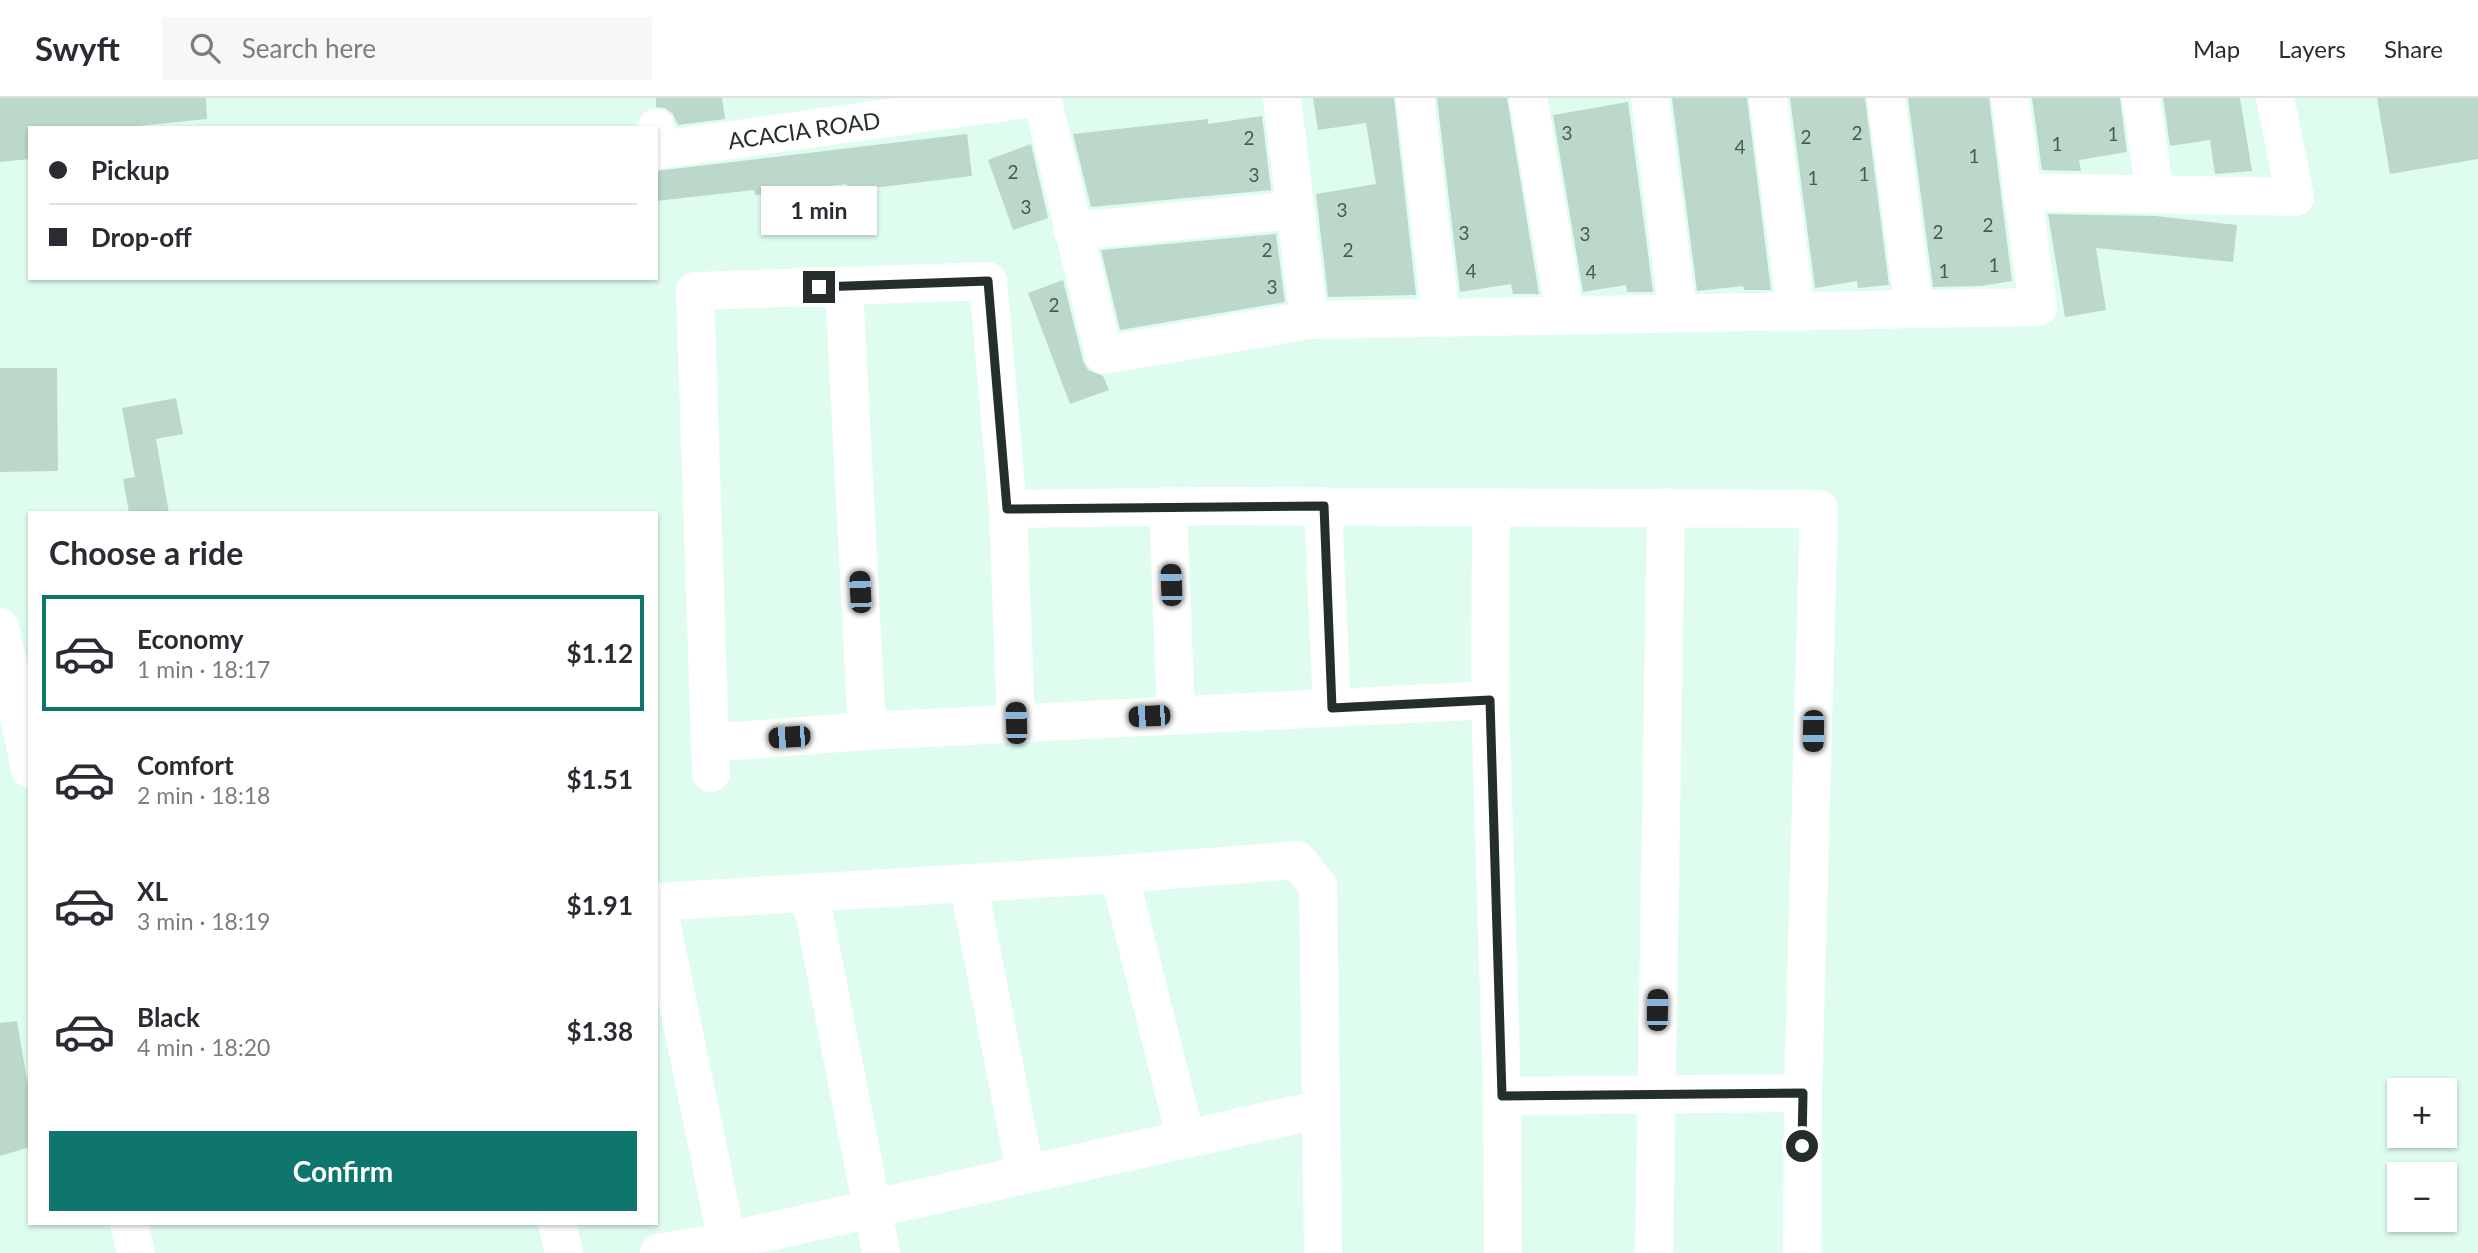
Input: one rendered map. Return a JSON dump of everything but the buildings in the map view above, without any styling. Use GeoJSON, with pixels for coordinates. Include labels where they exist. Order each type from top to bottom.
{"type":"FeatureCollection","features":[{"type":"Feature","properties":{"kind":"street"},"geometry":{"type":"LineString","coordinates":[[653,98],[656,126]]}},
{"type":"Feature","properties":{"kind":"street","name":"ACACIA ROAD"},"geometry":{"type":"LineString","coordinates":[[658,136],[857,111],[1032,98]]}},
{"type":"Feature","properties":{"kind":"street"},"geometry":{"type":"LineString","coordinates":[[1042,98],[1104,355],[1310,320],[2038,307],[2010,98]]}},
{"type":"Feature","properties":{"kind":"street"},"geometry":{"type":"LineString","coordinates":[[1282,98],[1310,320]]}},
{"type":"Feature","properties":{"kind":"street"},"geometry":{"type":"LineString","coordinates":[[1415,98],[1441,317]]}},
{"type":"Feature","properties":{"kind":"street"},"geometry":{"type":"LineString","coordinates":[[1528,98],[1565,315]]}},
{"type":"Feature","properties":{"kind":"street"},"geometry":{"type":"LineString","coordinates":[[1650,98],[1678,313]]}},
{"type":"Feature","properties":{"kind":"street"},"geometry":{"type":"LineString","coordinates":[[1768,98],[1796,311]]}},
{"type":"Feature","properties":{"kind":"street"},"geometry":{"type":"LineString","coordinates":[[1886,98],[1914,309]]}},
{"type":"Feature","properties":{"kind":"street"},"geometry":{"type":"LineString","coordinates":[[2141,98],[2155,194]]}},
{"type":"Feature","properties":{"kind":"street"},"geometry":{"type":"LineString","coordinates":[[2022,192],[2295,197],[2275,98]]}},
{"type":"Feature","properties":{"kind":"street"},"geometry":{"type":"LineString","coordinates":[[1073,231],[1296,210]]}},
{"type":"Feature","properties":{"kind":"street"},"geometry":{"type":"LineString","coordinates":[[1016,723],[1007,509],[988,281],[695,291],[711,758],[867,731],[1490,700]]}},
{"type":"Feature","properties":{"kind":"street"},"geometry":{"type":"LineString","coordinates":[[844,286],[867,731]]}},
{"type":"Feature","properties":{"kind":"street"},"geometry":{"type":"LineString","coordinates":[[1007,509],[1168,506],[1819,509],[1803,1093],[1802,1253]]}},
{"type":"Feature","properties":{"kind":"street"},"geometry":{"type":"LineString","coordinates":[[1168,506],[1176,715]]}},
{"type":"Feature","properties":{"kind":"street"},"geometry":{"type":"LineString","coordinates":[[1324,506],[1332,708]]}},
{"type":"Feature","properties":{"kind":"street"},"geometry":{"type":"LineString","coordinates":[[1491,507],[1490,700],[1502,1096],[1503,1253]]}},
{"type":"Feature","properties":{"kind":"street"},"geometry":{"type":"LineString","coordinates":[[1654,1253],[1666,508]]}},
{"type":"Feature","properties":{"kind":"street"},"geometry":{"type":"LineString","coordinates":[[0,627],[28,760]]}},
{"type":"Feature","properties":{"kind":"street"},"geometry":{"type":"LineString","coordinates":[[658,902],[1119,874],[1297,860],[1318,886],[1322,1253]]}},
{"type":"Feature","properties":{"kind":"street"},"geometry":{"type":"LineString","coordinates":[[1119,874],[1186,1139]]}},
{"type":"Feature","properties":{"kind":"street"},"geometry":{"type":"LineString","coordinates":[[968,883],[1026,1175]]}},
{"type":"Feature","properties":{"kind":"street"},"geometry":{"type":"LineString","coordinates":[[810,892],[881,1253]]}},
{"type":"Feature","properties":{"kind":"street"},"geometry":{"type":"LineString","coordinates":[[658,907],[727,1241]]}},
{"type":"Feature","properties":{"kind":"street"},"geometry":{"type":"LineString","coordinates":[[1502,1096],[1803,1093]]}},
{"type":"Feature","properties":{"kind":"street"},"geometry":{"type":"LineString","coordinates":[[659,1253],[727,1241],[1321,1109]]}},
{"type":"Feature","properties":{"kind":"street"},"geometry":{"type":"LineString","coordinates":[[130,1225],[136,1253]]}},
{"type":"Feature","properties":{"kind":"street"},"geometry":{"type":"LineString","coordinates":[[557,1225],[564,1253]]}},
{"type":"Feature","properties":{"kind":"route"},"geometry":{"type":"LineString","coordinates":[[819,287],[988,281],[1007,509],[1324,506],[1332,708],[1490,700],[1502,1096],[1803,1093],[1802,1146]]}}]}
